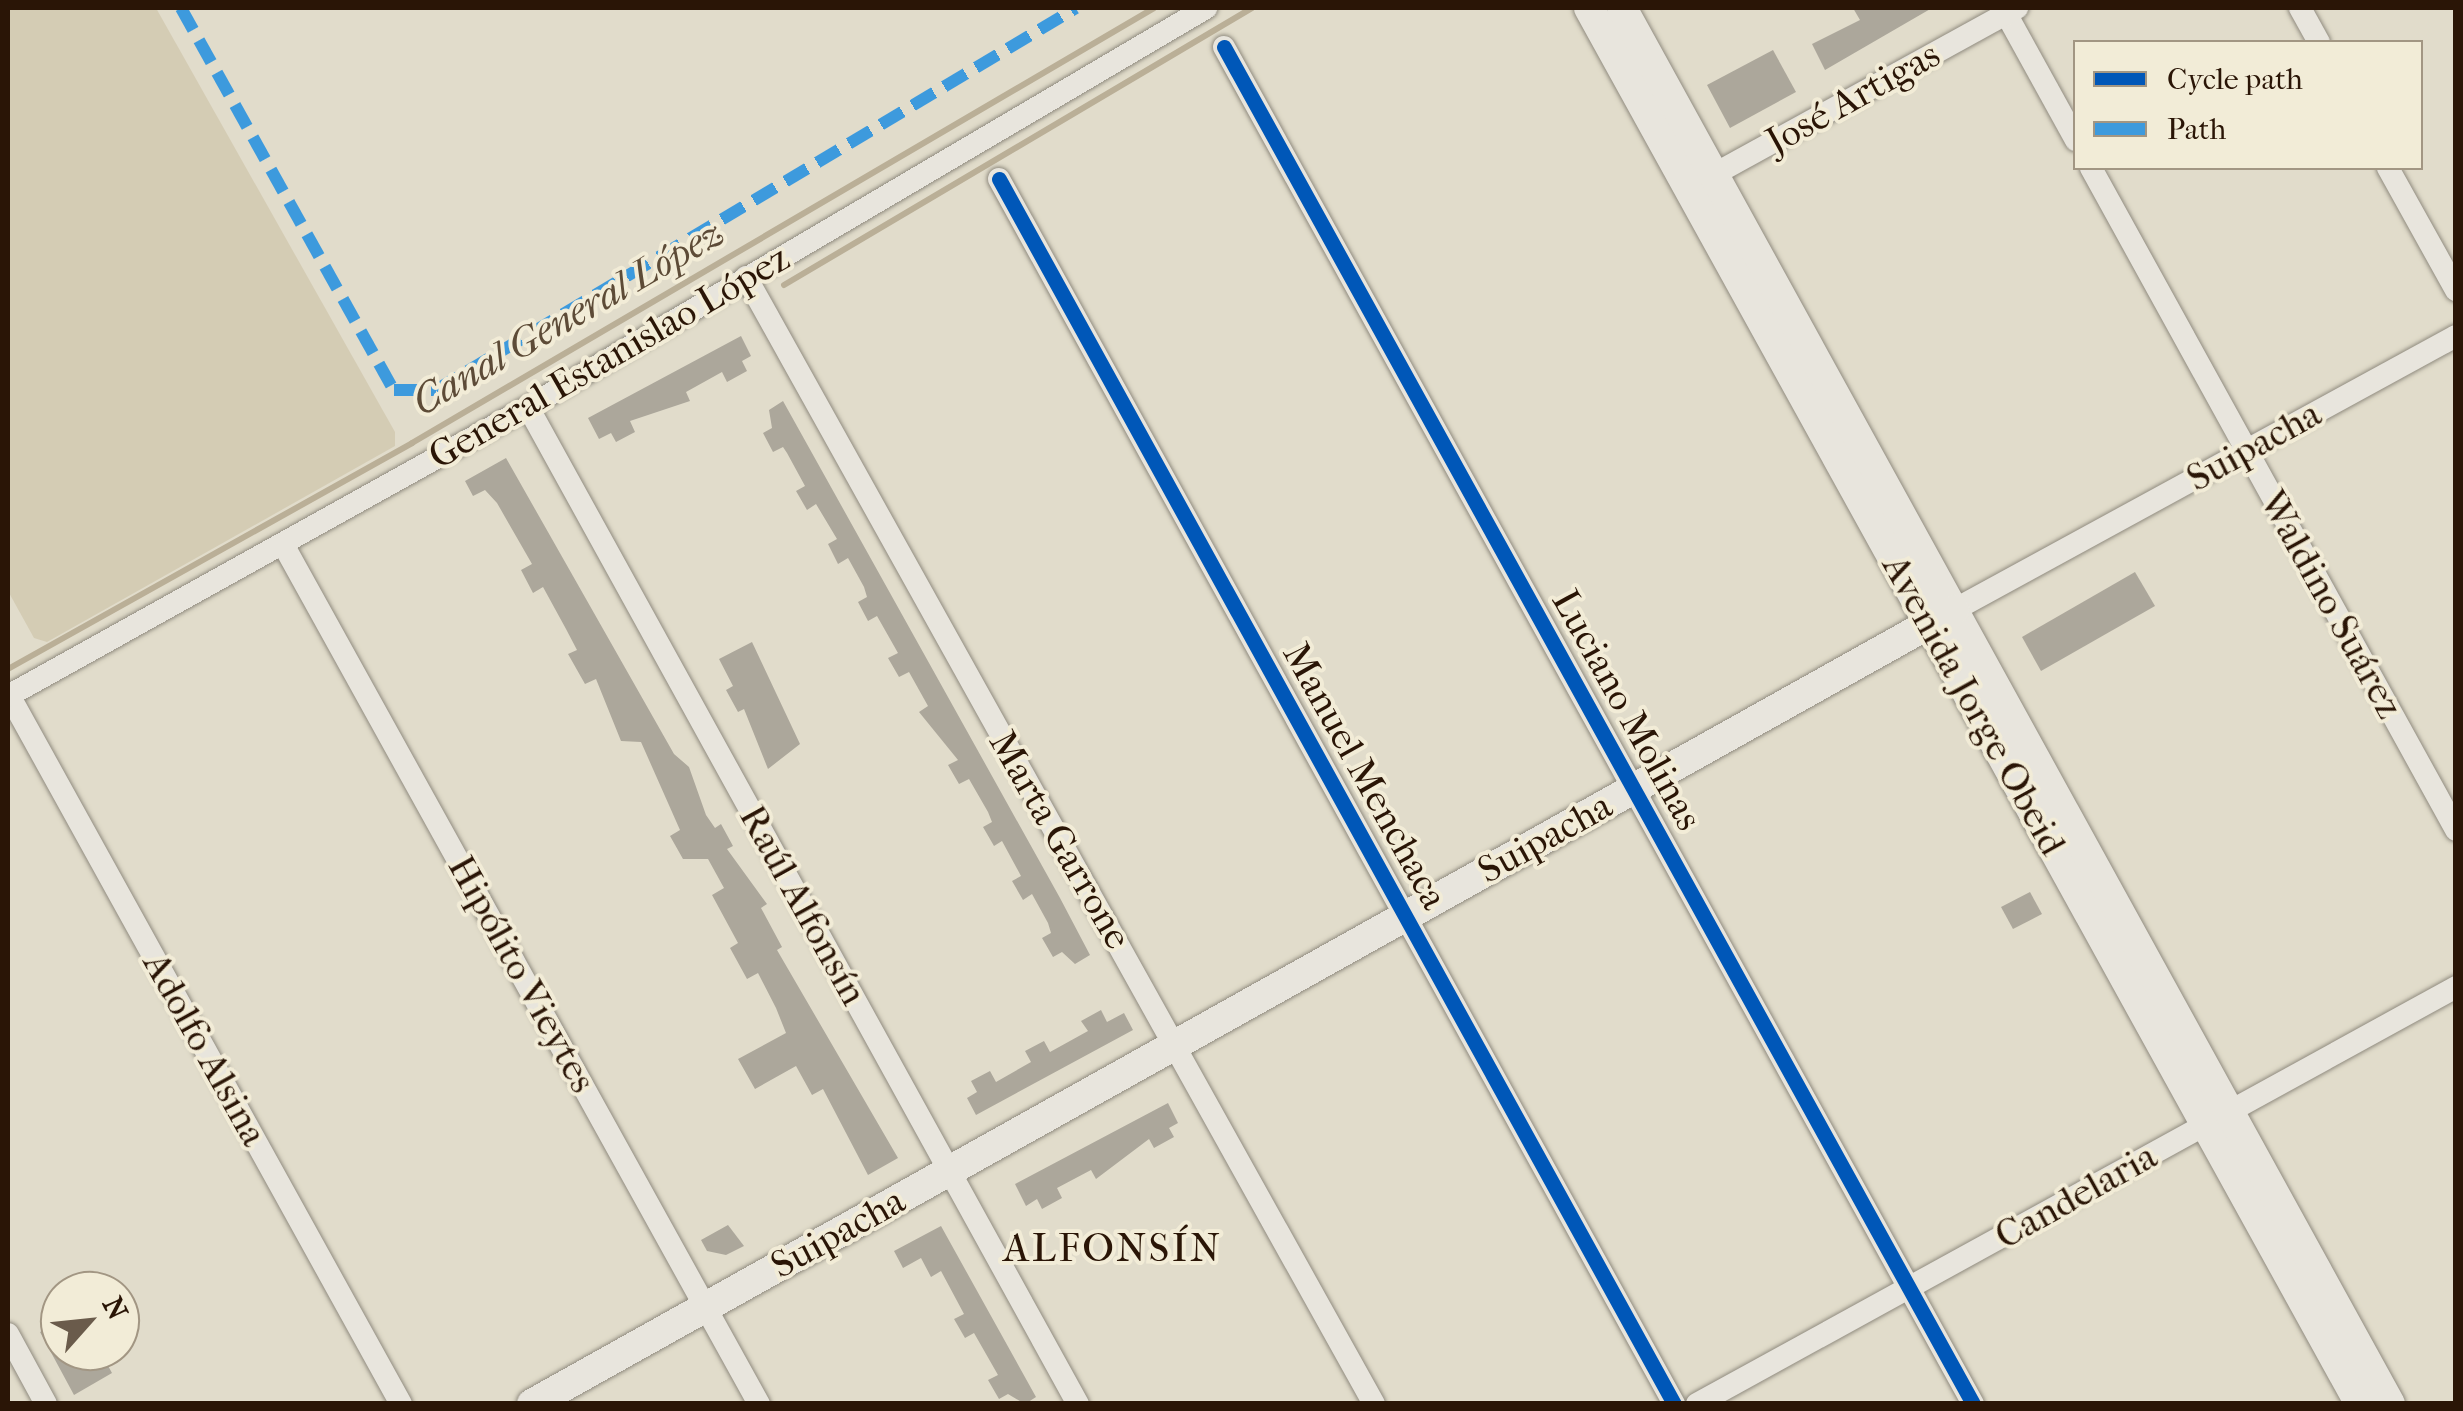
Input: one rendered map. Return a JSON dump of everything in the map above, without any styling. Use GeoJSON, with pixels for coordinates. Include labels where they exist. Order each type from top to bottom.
{"type":"FeatureCollection","features":[{"type":"Feature","properties":{"kind":"main road","name":"Avenida Jorge Obeid"},"geometry":{"type":"LineString","coordinates":[[1589,8],[1701,182],[2218,1118],[2390,1404]]}},
{"type":"Feature","properties":{"kind":"main road","name":"Avenida Jorge Obeid"},"geometry":{"type":"LineString","coordinates":[[1622,8],[1701,182]]}},
{"type":"Feature","properties":{"kind":"main road","name":"Suipacha"},"geometry":{"type":"LineString","coordinates":[[532,1404],[1942,617]]}},
{"type":"Feature","properties":{"kind":"main road","name":"Avenida Jorge Obeid"},"geometry":{"type":"LineString","coordinates":[[2218,1118],[2360,1404]]}},
{"type":"Feature","properties":{"kind":"street","name":"General Estanislao López"},"geometry":{"type":"LineString","coordinates":[[8,696],[528,407],[1206,8]]}},
{"type":"Feature","properties":{"kind":"street"},"geometry":{"type":"LineString","coordinates":[[2300,8],[2318,40]]}},
{"type":"Feature","properties":{"kind":"street","name":"José Artigas"},"geometry":{"type":"LineString","coordinates":[[1701,182],[2008,10]]}},
{"type":"Feature","properties":{"kind":"street"},"geometry":{"type":"LineString","coordinates":[[2008,10],[2073,134]]}},
{"type":"Feature","properties":{"kind":"street","name":"Luciano Molinas"},"geometry":{"type":"LineString","coordinates":[[1224,47],[1973,1404]]}},
{"type":"Feature","properties":{"kind":"street","name":"Waldino Suárez"},"geometry":{"type":"LineString","coordinates":[[2092,170],[2456,830]]}},
{"type":"Feature","properties":{"kind":"street"},"geometry":{"type":"LineString","coordinates":[[2389,170],[2456,290]]}},
{"type":"Feature","properties":{"kind":"street","name":"Manuel Menchaca"},"geometry":{"type":"LineString","coordinates":[[999,179],[1674,1404]]}},
{"type":"Feature","properties":{"kind":"street","name":"Marta Garrone"},"geometry":{"type":"LineString","coordinates":[[746,277],[1374,1404]]}},
{"type":"Feature","properties":{"kind":"street","name":"Suipacha"},"geometry":{"type":"LineString","coordinates":[[1942,617],[2456,336]]}},
{"type":"Feature","properties":{"kind":"street","name":"Raúl Alfonsín"},"geometry":{"type":"LineString","coordinates":[[528,407],[1078,1404]]}},
{"type":"Feature","properties":{"kind":"street","name":"Hipólito Vieytes"},"geometry":{"type":"LineString","coordinates":[[284,546],[759,1404]]}},
{"type":"Feature","properties":{"kind":"street","name":"Adolfo Alsina"},"geometry":{"type":"LineString","coordinates":[[8,696],[402,1404]]}},
{"type":"Feature","properties":{"kind":"street","name":"Candelaria"},"geometry":{"type":"LineString","coordinates":[[1696,1404],[2456,986]]}},
{"type":"Feature","properties":{"kind":"street"},"geometry":{"type":"LineString","coordinates":[[8,1334],[46,1404]]}},
{"type":"Feature","properties":{"kind":"shaded area"},"geometry":{"type":"Polygon","coordinates":[[[8,8],[156,8],[395,432],[395,446],[47,642],[34,638],[8,591],[8,8]]]}},
{"type":"Feature","properties":{"kind":"building"},"geometry":{"type":"Polygon","coordinates":[[[1853,8],[1932,8],[1825,70],[1812,44],[1860,20],[1853,8]]]}},
{"type":"Feature","properties":{"kind":"building"},"geometry":{"type":"Polygon","coordinates":[[[1773,50],[1796,92],[1730,128],[1707,85],[1773,50]]]}},
{"type":"Feature","properties":{"kind":"building"},"geometry":{"type":"Polygon","coordinates":[[[741,336],[751,356],[742,361],[747,371],[727,382],[722,372],[686,392],[690,401],[630,421],[635,432],[616,442],[611,433],[599,439],[588,418],[741,336]]]}},
{"type":"Feature","properties":{"kind":"building"},"geometry":{"type":"Polygon","coordinates":[[[783,401],[1090,955],[1075,964],[1062,952],[1053,957],[1042,938],[1051,933],[1048,923],[1032,894],[1023,900],[1012,881],[1021,876],[1002,841],[994,846],[983,827],[992,822],[988,812],[969,779],[959,784],[948,765],[958,760],[919,712],[928,706],[909,672],[899,677],[888,658],[898,653],[877,616],[868,621],[858,602],[867,597],[848,558],[838,564],[828,544],[837,539],[816,504],[807,510],[796,491],[805,486],[783,447],[773,452],[763,433],[772,428],[769,410],[783,401]]]}},
{"type":"Feature","properties":{"kind":"building"},"geometry":{"type":"Polygon","coordinates":[[[506,458],[674,754],[689,767],[706,815],[715,828],[721,824],[733,846],[727,849],[767,904],[761,908],[782,947],[777,950],[898,1158],[868,1175],[823,1089],[812,1095],[796,1066],[755,1089],[738,1059],[786,1033],[758,973],[747,979],[730,948],[738,943],[712,895],[724,888],[708,859],[683,859],[670,836],[680,830],[641,742],[621,741],[596,679],[585,684],[568,654],[577,650],[543,587],[533,593],[521,570],[532,564],[497,503],[485,490],[473,496],[465,481],[506,458]]]}},
{"type":"Feature","properties":{"kind":"building"},"geometry":{"type":"Polygon","coordinates":[[[2135,572],[2155,606],[2041,671],[2022,637],[2135,572]]]}},
{"type":"Feature","properties":{"kind":"building"},"geometry":{"type":"Polygon","coordinates":[[[752,642],[800,744],[768,769],[744,709],[738,712],[726,690],[733,686],[719,659],[752,642]]]}},
{"type":"Feature","properties":{"kind":"building"},"geometry":{"type":"Polygon","coordinates":[[[2030,892],[2042,914],[2013,929],[2001,907],[2030,892]]]}},
{"type":"Feature","properties":{"kind":"building"},"geometry":{"type":"Polygon","coordinates":[[[1101,1010],[1107,1022],[1124,1013],[1133,1030],[976,1115],[967,1098],[977,1092],[971,1081],[990,1071],[996,1082],[1031,1062],[1025,1051],[1044,1041],[1050,1052],[1088,1031],[1081,1021],[1101,1010]]]}},
{"type":"Feature","properties":{"kind":"building"},"geometry":{"type":"Polygon","coordinates":[[[1168,1103],[1178,1123],[1169,1128],[1174,1137],[1154,1148],[1149,1139],[1096,1179],[1091,1170],[1057,1188],[1062,1198],[1042,1209],[1037,1199],[1026,1206],[1015,1184],[1168,1103]]]}},
{"type":"Feature","properties":{"kind":"building"},"geometry":{"type":"Polygon","coordinates":[[[728,1225],[744,1246],[726,1255],[707,1251],[701,1240],[728,1225]]]}},
{"type":"Feature","properties":{"kind":"building"},"geometry":{"type":"Polygon","coordinates":[[[941,1226],[1036,1397],[1025,1404],[1008,1394],[999,1399],[988,1380],[998,1375],[974,1333],[965,1338],[954,1319],[964,1314],[941,1271],[931,1277],[921,1258],[903,1268],[894,1251],[941,1226]]]}},
{"type":"Feature","properties":{"kind":"building"},"geometry":{"type":"Polygon","coordinates":[[[61,1371],[111,1371],[112,1373],[74,1395],[61,1371]]]}},
{"type":"Feature","properties":{"kind":"waterway","name":"Canal General López"},"geometry":{"type":"LineString","coordinates":[[8,669],[412,443],[1154,8]]}},
{"type":"Feature","properties":{"kind":"waterway","name":"Canal General López"},"geometry":{"type":"LineString","coordinates":[[784,285],[1252,8]]}},
{"type":"Feature","properties":{"kind":"marked path"},"geometry":{"type":"LineString","coordinates":[[181,8],[394,390],[436,390],[1076,8]]}},
{"type":"Feature","properties":{"kind":"cycle path"},"geometry":{"type":"LineString","coordinates":[[1224,47],[1973,1404]]}},
{"type":"Feature","properties":{"kind":"cycle path"},"geometry":{"type":"LineString","coordinates":[[999,179],[1674,1404]]}},
{"type":"Feature","properties":{"kind":"district","name":"ALFONSÍN"},"geometry":{"type":"Point","coordinates":[1113,1248]}}]}
